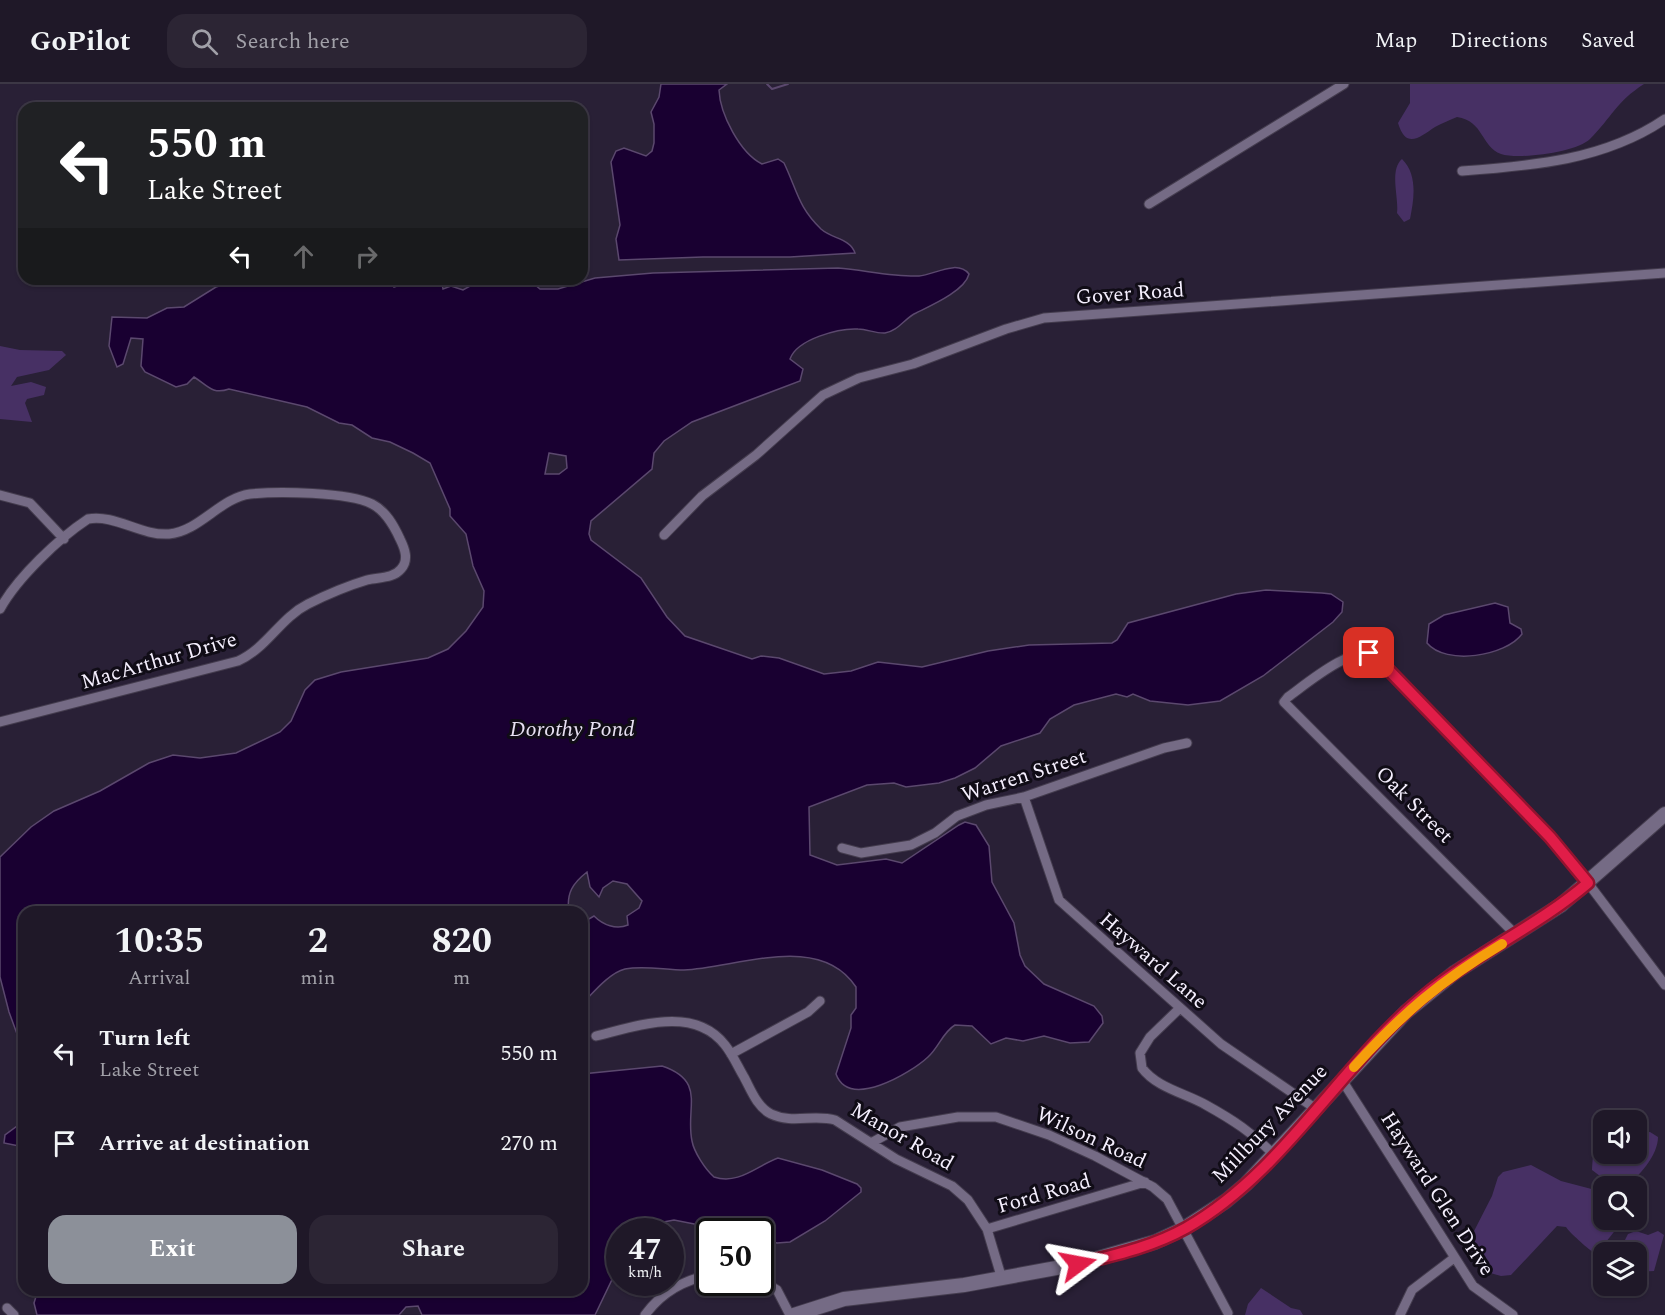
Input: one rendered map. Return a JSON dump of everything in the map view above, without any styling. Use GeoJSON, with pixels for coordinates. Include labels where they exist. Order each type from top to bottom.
{"type":"FeatureCollection","features":[{"type":"Feature","properties":{"kind":"main road","name":"Millbury Avenue"},"geometry":{"type":"LineString","coordinates":[[792,1315],[844,1299],[1002,1279],[1124,1253],[1183,1229],[1226,1201],[1274,1155],[1406,1012],[1431,990],[1515,935],[1588,883],[1665,814]]}},
{"type":"Feature","properties":{"kind":"street"},"geometry":{"type":"LineString","coordinates":[[1149,204],[1344,84]]}},
{"type":"Feature","properties":{"kind":"street"},"geometry":{"type":"LineString","coordinates":[[1462,171],[1566,160],[1617,145],[1665,119]]}},
{"type":"Feature","properties":{"kind":"street","name":"Gover Road"},"geometry":{"type":"LineString","coordinates":[[664,536],[702,496],[756,455],[807,407],[824,395],[858,378],[913,364],[1006,329],[1044,318],[1665,273]]}},
{"type":"Feature","properties":{"kind":"street","name":"MacArthur Drive"},"geometry":{"type":"LineString","coordinates":[[1,719],[238,662],[262,646],[299,609],[344,589],[396,573],[406,559],[398,534],[378,508],[354,499],[327,496],[249,494],[232,501],[192,526],[168,534],[148,532],[93,518],[84,522],[64,540]]}},
{"type":"Feature","properties":{"kind":"street"},"geometry":{"type":"LineString","coordinates":[[0,495],[30,503],[64,540],[10,592],[0,609]]}},
{"type":"Feature","properties":{"kind":"street","name":"Oak Street"},"geometry":{"type":"LineString","coordinates":[[1515,935],[1284,702],[1335,664],[1358,653],[1369,652],[1542,829],[1588,883]]}},
{"type":"Feature","properties":{"kind":"street","name":"Warren Street"},"geometry":{"type":"LineString","coordinates":[[842,848],[861,854],[911,845],[935,833],[957,816],[986,805],[1024,796],[1164,748],[1187,743]]}},
{"type":"Feature","properties":{"kind":"street","name":"Hayward Lane"},"geometry":{"type":"LineString","coordinates":[[1024,796],[1059,900],[1221,1044],[1316,1108]]}},
{"type":"Feature","properties":{"kind":"street"},"geometry":{"type":"LineString","coordinates":[[1588,883],[1665,985]]}},
{"type":"Feature","properties":{"kind":"street"},"geometry":{"type":"LineString","coordinates":[[731,1054],[808,1012],[820,1001]]}},
{"type":"Feature","properties":{"kind":"street"},"geometry":{"type":"LineString","coordinates":[[1180,1008],[1150,1037],[1140,1053],[1142,1068],[1161,1084],[1205,1104],[1251,1131],[1274,1155]]}},
{"type":"Feature","properties":{"kind":"street","name":"Manor Road"},"geometry":{"type":"LineString","coordinates":[[596,1036],[655,1024],[687,1021],[702,1025],[714,1034],[731,1054],[756,1099],[766,1111],[785,1119],[826,1117],[835,1120],[896,1159],[952,1186],[973,1207],[987,1230],[1002,1279]]}},
{"type":"Feature","properties":{"kind":"street","name":"Hayward Glen Drive"},"geometry":{"type":"LineString","coordinates":[[1342,1080],[1473,1286],[1513,1315]]}},
{"type":"Feature","properties":{"kind":"street","name":"Wilson Road"},"geometry":{"type":"LineString","coordinates":[[871,1143],[900,1127],[958,1117],[996,1117],[1049,1135],[1161,1192],[1167,1199],[1228,1313]]}},
{"type":"Feature","properties":{"kind":"street","name":"Ford Road"},"geometry":{"type":"LineString","coordinates":[[987,1230],[1145,1182]]}},
{"type":"Feature","properties":{"kind":"street"},"geometry":{"type":"LineString","coordinates":[[1400,1315],[1412,1290],[1431,1273],[1454,1258]]}},
{"type":"Feature","properties":{"kind":"street"},"geometry":{"type":"LineString","coordinates":[[645,1315],[667,1292],[696,1280]]}},
{"type":"Feature","properties":{"kind":"street"},"geometry":{"type":"LineString","coordinates":[[774,1288],[792,1315]]}},
{"type":"Feature","properties":{"kind":"shaded area"},"geometry":{"type":"Polygon","coordinates":[[[1410,84],[1644,84],[1627,97],[1583,144],[1547,154],[1509,156],[1494,151],[1472,123],[1457,117],[1419,137],[1409,139],[1401,131],[1398,123],[1410,103],[1410,84]]]}},
{"type":"Feature","properties":{"kind":"shaded area"},"geometry":{"type":"Polygon","coordinates":[[[1402,159],[1411,172],[1414,188],[1410,219],[1404,222],[1397,213],[1395,184],[1396,170],[1402,159]]]}},
{"type":"Feature","properties":{"kind":"shaded area"},"geometry":{"type":"Polygon","coordinates":[[[0,346],[20,350],[62,351],[66,355],[49,370],[17,377],[11,386],[31,382],[46,387],[44,395],[27,399],[25,403],[32,422],[0,419],[0,346]]]}},
{"type":"Feature","properties":{"kind":"shaded area"},"geometry":{"type":"Polygon","coordinates":[[[1647,1132],[1658,1137],[1657,1144],[1647,1165],[1637,1176],[1600,1176],[1592,1170],[1593,1157],[1593,1164],[1647,1164],[1647,1132]]]}},
{"type":"Feature","properties":{"kind":"shaded area"},"geometry":{"type":"Polygon","coordinates":[[[1531,1165],[1561,1181],[1593,1189],[1593,1230],[1615,1230],[1606,1242],[1593,1242],[1593,1252],[1566,1227],[1557,1226],[1511,1275],[1501,1276],[1483,1271],[1471,1249],[1472,1235],[1492,1196],[1498,1177],[1503,1172],[1531,1165]]]}},
{"type":"Feature","properties":{"kind":"shaded area"},"geometry":{"type":"Polygon","coordinates":[[[1636,1231],[1648,1235],[1658,1231],[1664,1235],[1654,1271],[1647,1271],[1647,1242],[1624,1242],[1628,1234],[1636,1231]]]}},
{"type":"Feature","properties":{"kind":"shaded area"},"geometry":{"type":"Polygon","coordinates":[[[1261,1288],[1291,1308],[1300,1310],[1303,1315],[1245,1315],[1248,1304],[1261,1288]]]}},
{"type":"Feature","properties":{"kind":"water"},"geometry":{"type":"Polygon","coordinates":[[[661,84],[727,84],[719,90],[720,100],[727,121],[739,142],[754,159],[762,164],[778,159],[784,163],[803,206],[813,221],[825,232],[849,244],[855,253],[790,257],[619,260],[616,239],[620,225],[611,162],[616,151],[624,148],[646,156],[652,151],[654,124],[651,112],[659,97],[661,84]]]}},
{"type":"Feature","properties":{"kind":"water","name":"Dorothy Pond"},"geometry":{"type":"Polygon","coordinates":[[[838,268],[919,276],[958,268],[969,274],[954,292],[912,315],[890,332],[840,330],[810,340],[794,352],[790,359],[803,369],[800,381],[692,422],[664,441],[654,453],[652,469],[591,521],[589,534],[591,540],[641,578],[667,617],[685,636],[752,659],[761,656],[779,658],[824,674],[851,671],[878,662],[922,667],[988,651],[1029,645],[1112,643],[1117,640],[1128,623],[1236,594],[1266,590],[1322,593],[1331,594],[1343,602],[1342,612],[1333,622],[1263,676],[1220,701],[1188,705],[1150,701],[1133,694],[1127,697],[1116,694],[1074,705],[1050,719],[1040,733],[1001,746],[975,768],[955,778],[939,783],[906,787],[894,783],[867,785],[809,807],[810,855],[837,865],[886,859],[902,863],[959,825],[965,822],[976,825],[989,846],[992,882],[1014,923],[1020,955],[1025,966],[1044,984],[1094,1006],[1102,1016],[1103,1023],[1089,1042],[1070,1043],[1044,1036],[1023,1041],[1006,1038],[991,1044],[972,1026],[955,1025],[920,1064],[880,1085],[866,1089],[853,1089],[843,1084],[836,1074],[851,1028],[851,1015],[856,1008],[856,987],[841,970],[822,961],[800,957],[777,957],[684,970],[625,969],[607,979],[588,998],[588,920],[594,916],[610,926],[628,925],[627,916],[639,908],[642,901],[627,884],[613,881],[603,888],[599,897],[590,887],[587,872],[572,889],[569,906],[18,906],[18,1037],[0,977],[0,857],[31,827],[54,811],[100,791],[149,763],[173,755],[200,758],[236,753],[280,732],[291,721],[305,690],[315,680],[341,672],[428,658],[448,649],[466,631],[483,607],[484,591],[473,566],[466,534],[450,516],[450,509],[430,463],[390,442],[372,438],[352,425],[339,423],[307,407],[229,389],[214,390],[194,377],[187,384],[176,387],[145,372],[141,366],[143,339],[131,338],[123,364],[117,367],[109,346],[112,317],[147,318],[167,308],[184,307],[223,285],[393,285],[394,287],[442,285],[443,289],[451,286],[463,290],[472,285],[535,285],[540,289],[558,289],[571,285],[588,285],[588,280],[653,273],[838,268]],[[549,453],[545,474],[559,474],[567,468],[566,456],[549,453]]]}},
{"type":"Feature","properties":{"kind":"water"},"geometry":{"type":"Polygon","coordinates":[[[1495,603],[1508,607],[1510,623],[1521,629],[1522,634],[1514,642],[1490,653],[1461,656],[1436,650],[1427,643],[1429,624],[1444,615],[1495,603]]]}},
{"type":"Feature","properties":{"kind":"water"},"geometry":{"type":"Polygon","coordinates":[[[662,1066],[685,1079],[691,1097],[693,1145],[700,1160],[714,1177],[731,1179],[739,1177],[778,1158],[822,1170],[857,1184],[861,1188],[861,1192],[825,1221],[790,1242],[774,1242],[774,1218],[696,1218],[696,1224],[684,1222],[684,1218],[606,1218],[606,1292],[595,1315],[422,1315],[418,1306],[406,1307],[399,1315],[37,1315],[34,1303],[36,1296],[588,1296],[588,1073],[662,1066]]]}},
{"type":"Feature","properties":{"kind":"water"},"geometry":{"type":"Polygon","coordinates":[[[18,1125],[18,1146],[4,1143],[5,1135],[18,1125]]]}},
{"type":"Feature","properties":{"kind":"waterway"},"geometry":{"type":"LineString","coordinates":[[767,84],[772,89],[788,84]]}},
{"type":"Feature","properties":{"kind":"slow traffic"},"geometry":{"type":"LineString","coordinates":[[1354,1067],[1406,1012],[1431,990],[1502,944]]}},
{"type":"Feature","properties":{"kind":"route"},"geometry":{"type":"LineString","coordinates":[[1078,1264],[1124,1253],[1155,1242],[1204,1217],[1226,1201],[1261,1169],[1366,1054],[1406,1012],[1431,990],[1547,915],[1588,883],[1550,837],[1379,660],[1369,653]]}}]}
